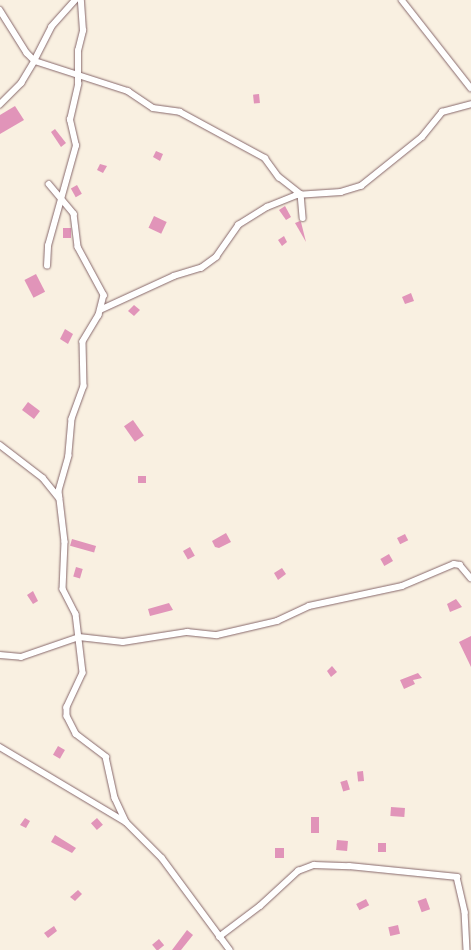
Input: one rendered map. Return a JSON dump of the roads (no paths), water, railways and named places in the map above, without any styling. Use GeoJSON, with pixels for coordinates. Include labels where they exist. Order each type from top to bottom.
{"type":"FeatureCollection","features":[{"type":"Feature","properties":{"kind":"street"},"geometry":{"type":"LineString","coordinates":[[0,105],[22,83],[52,27],[76,0]]}},
{"type":"Feature","properties":{"kind":"street"},"geometry":{"type":"LineString","coordinates":[[47,266],[48,246],[76,146],[70,120],[78,87],[76,74],[83,31],[81,0]]}},
{"type":"Feature","properties":{"kind":"street"},"geometry":{"type":"LineString","coordinates":[[402,0],[471,88]]}},
{"type":"Feature","properties":{"kind":"street"},"geometry":{"type":"LineString","coordinates":[[0,10],[27,53],[35,61],[128,91],[154,108],[168,108],[184,114],[268,160],[280,177],[301,194],[303,218]]}},
{"type":"Feature","properties":{"kind":"street"},"geometry":{"type":"LineString","coordinates":[[100,310],[174,276],[201,268],[216,256],[226,240],[249,217],[301,194],[341,192],[361,186],[422,137],[442,112],[471,104]]}},
{"type":"Feature","properties":{"kind":"street"},"geometry":{"type":"LineString","coordinates":[[49,184],[74,214],[78,247],[104,295],[100,310],[83,342],[84,386],[72,422],[72,440],[60,482],[59,498],[65,542],[63,589],[76,610],[83,673],[67,707],[67,716],[76,734],[106,757],[115,798],[126,822]]}},
{"type":"Feature","properties":{"kind":"street"},"geometry":{"type":"LineString","coordinates":[[0,444],[43,478],[59,498]]}},
{"type":"Feature","properties":{"kind":"street"},"geometry":{"type":"LineString","coordinates":[[0,655],[21,656],[79,637],[123,642],[187,632],[216,635],[277,621],[309,606],[402,586],[454,564],[460,565],[471,578]]}},
{"type":"Feature","properties":{"kind":"street"},"geometry":{"type":"LineString","coordinates":[[81,650],[92,639]]}},
{"type":"Feature","properties":{"kind":"street"},"geometry":{"type":"LineString","coordinates":[[0,747],[126,822],[162,858],[230,950]]}},
{"type":"Feature","properties":{"kind":"street"},"geometry":{"type":"LineString","coordinates":[[219,937],[260,906],[298,871],[314,865],[349,866],[457,877],[465,912],[466,950]]}}]}
